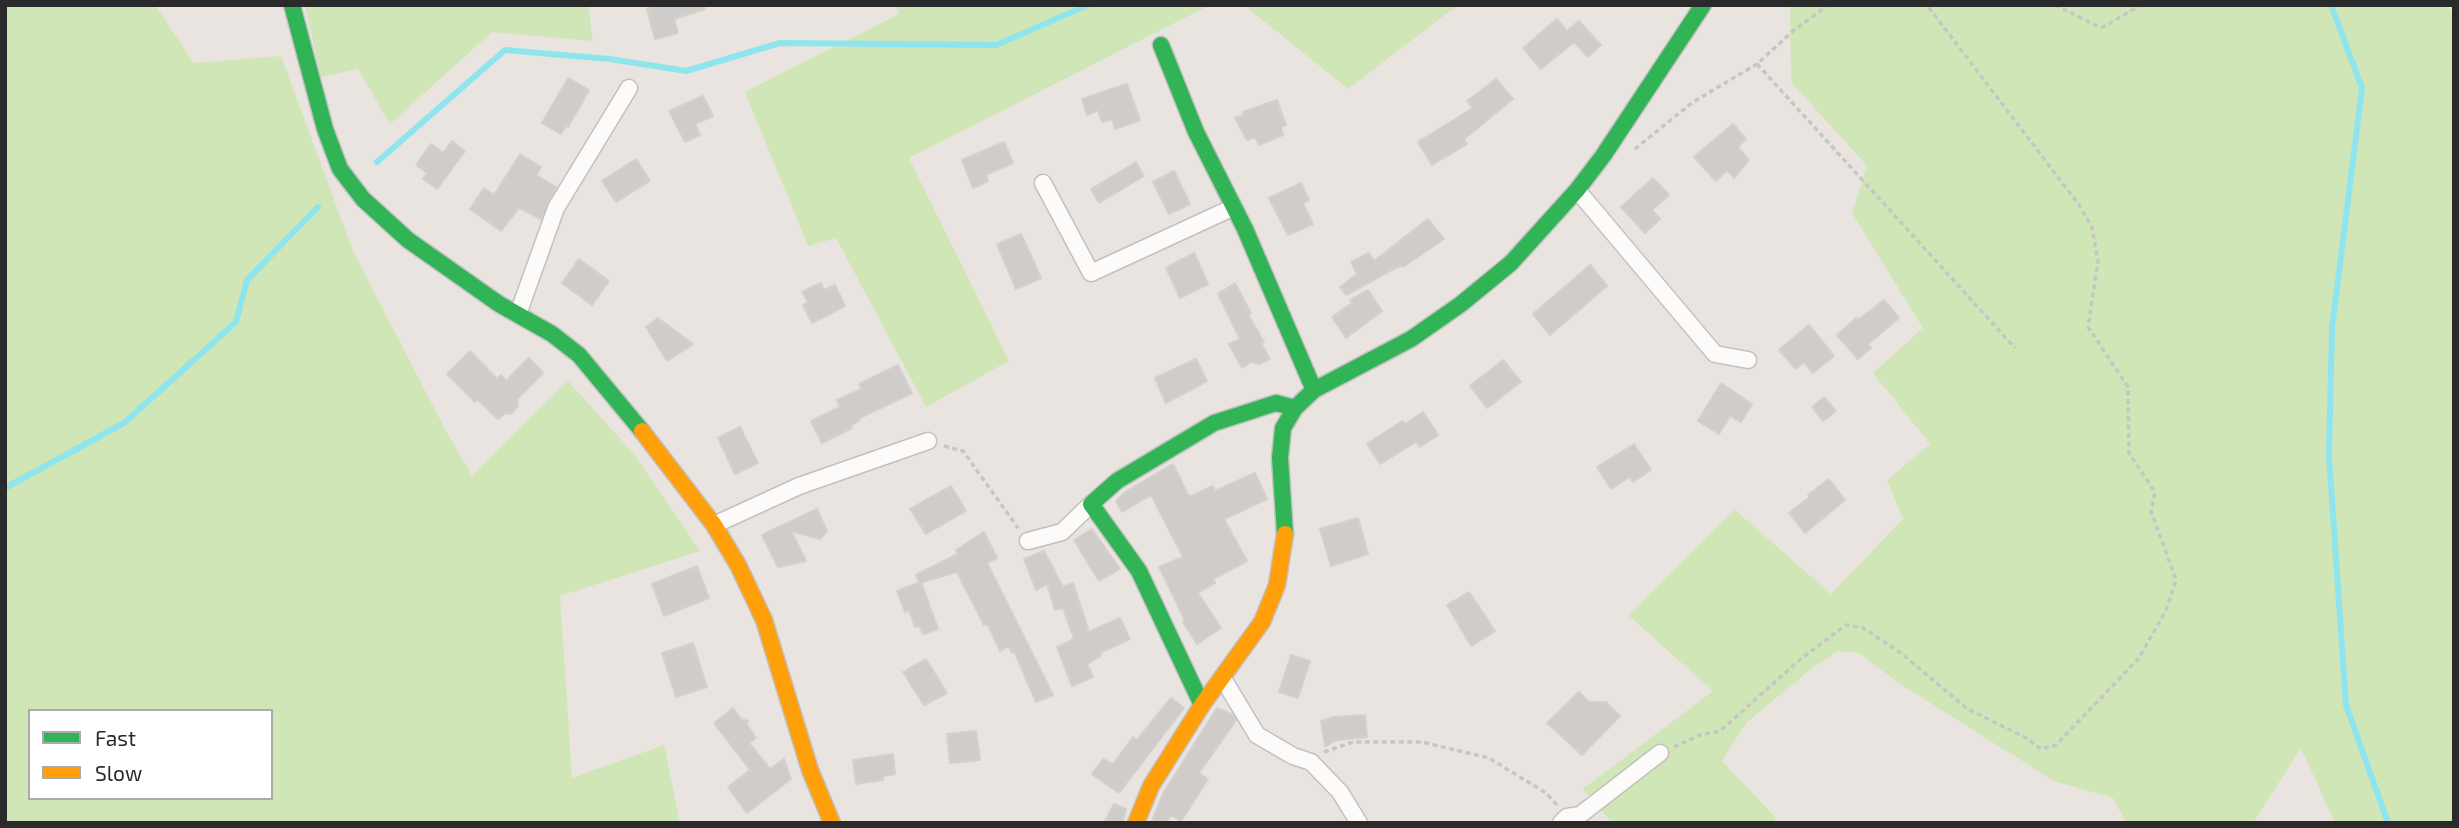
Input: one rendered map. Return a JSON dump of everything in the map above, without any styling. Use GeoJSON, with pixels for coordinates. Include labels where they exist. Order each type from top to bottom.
{"type":"FeatureCollection","features":[{"type":"Feature","properties":{"kind":"street"},"geometry":{"type":"LineString","coordinates":[[292,5],[325,130],[340,169],[363,200],[408,240],[499,304],[552,334],[579,355],[628,413],[714,525],[738,565],[764,620],[810,770],[832,823]]}},
{"type":"Feature","properties":{"kind":"street"},"geometry":{"type":"LineString","coordinates":[[1136,823],[1151,786],[1202,705],[1262,622],[1277,585],[1285,538],[1280,458],[1283,428],[1295,408],[1314,390],[1411,339],[1461,304],[1510,263],[1577,190],[1603,156],[1703,5]]}},
{"type":"Feature","properties":{"kind":"street"},"geometry":{"type":"LineString","coordinates":[[1161,45],[1196,132],[1234,207],[1314,390]]}},
{"type":"Feature","properties":{"kind":"street"},"geometry":{"type":"LineString","coordinates":[[518,314],[556,208],[629,88]]}},
{"type":"Feature","properties":{"kind":"street"},"geometry":{"type":"LineString","coordinates":[[1043,183],[1091,273],[1234,207]]}},
{"type":"Feature","properties":{"kind":"street"},"geometry":{"type":"LineString","coordinates":[[1577,190],[1715,354],[1748,360]]}},
{"type":"Feature","properties":{"kind":"street"},"geometry":{"type":"LineString","coordinates":[[1028,541],[1062,532],[1117,481],[1214,423],[1276,403],[1295,408]]}},
{"type":"Feature","properties":{"kind":"street"},"geometry":{"type":"LineString","coordinates":[[714,525],[799,486],[928,441]]}},
{"type":"Feature","properties":{"kind":"street"},"geometry":{"type":"LineString","coordinates":[[1091,504],[1139,571],[1202,705]]}},
{"type":"Feature","properties":{"kind":"street"},"geometry":{"type":"LineString","coordinates":[[1222,677],[1257,735],[1293,756],[1311,762],[1340,792],[1359,823]]}},
{"type":"Feature","properties":{"kind":"street"},"geometry":{"type":"LineString","coordinates":[[1564,820],[1580,815],[1660,753]]}},
{"type":"Feature","properties":{"kind":"path"},"geometry":{"type":"LineString","coordinates":[[1632,151],[1693,102],[1757,64],[1793,31],[1828,5]]}},
{"type":"Feature","properties":{"kind":"path"},"geometry":{"type":"LineString","coordinates":[[1660,753],[1700,735],[1720,730],[1803,657],[1846,625],[1863,628],[1901,653],[1966,708],[2026,738],[2041,749],[2056,745],[2139,658],[2165,610],[2176,580],[2151,511],[2155,492],[2129,453],[2128,387],[2088,327],[2098,261],[2092,227],[2079,205],[1927,5]]}},
{"type":"Feature","properties":{"kind":"path"},"geometry":{"type":"LineString","coordinates":[[2055,5],[2103,27],[2141,5]]}},
{"type":"Feature","properties":{"kind":"path"},"geometry":{"type":"LineString","coordinates":[[1757,64],[2015,348]]}},
{"type":"Feature","properties":{"kind":"path"},"geometry":{"type":"LineString","coordinates":[[928,441],[963,451],[1028,541]]}},
{"type":"Feature","properties":{"kind":"path"},"geometry":{"type":"LineString","coordinates":[[1311,762],[1322,753],[1353,743],[1422,742],[1489,758],[1546,793],[1564,820]]}},
{"type":"Feature","properties":{"kind":"green space"},"geometry":{"type":"Polygon","coordinates":[[[5,5],[155,5],[194,63],[281,56],[353,251],[472,476],[568,381],[634,454],[700,551],[560,596],[572,778],[664,745],[680,823],[5,823],[5,5]]]}},
{"type":"Feature","properties":{"kind":"green space"},"geometry":{"type":"Polygon","coordinates":[[[305,5],[588,5],[593,41],[492,32],[390,124],[358,69],[321,77],[305,5]]]}},
{"type":"Feature","properties":{"kind":"green space"},"geometry":{"type":"Polygon","coordinates":[[[895,5],[1210,5],[909,158],[1009,361],[926,407],[836,238],[808,246],[745,92],[899,14],[895,5]]]}},
{"type":"Feature","properties":{"kind":"green space"},"geometry":{"type":"Polygon","coordinates":[[[1244,5],[1458,5],[1348,89],[1244,5]]]}},
{"type":"Feature","properties":{"kind":"green space"},"geometry":{"type":"Polygon","coordinates":[[[1790,5],[2445,5],[2454,13],[2454,823],[2335,823],[2301,748],[2253,823],[2126,823],[2113,798],[2054,781],[1900,684],[1859,653],[1838,651],[1811,669],[1746,723],[1722,761],[1776,818],[1774,823],[1612,823],[1583,789],[1713,691],[1628,615],[1735,510],[1831,594],[1903,519],[1887,480],[1930,444],[1873,373],[1923,328],[1852,213],[1867,166],[1791,82],[1790,5]]]}},
{"type":"Feature","properties":{"kind":"building"},"geometry":{"type":"Polygon","coordinates":[[[657,5],[704,5],[705,9],[674,19],[678,33],[655,39],[647,9],[657,5]]]}},
{"type":"Feature","properties":{"kind":"building"},"geometry":{"type":"Polygon","coordinates":[[[1557,19],[1567,31],[1579,21],[1601,45],[1588,57],[1574,42],[1541,69],[1523,48],[1557,19]]]}},
{"type":"Feature","properties":{"kind":"building"},"geometry":{"type":"Polygon","coordinates":[[[568,78],[589,90],[568,127],[566,126],[561,134],[542,123],[568,78]]]}},
{"type":"Feature","properties":{"kind":"building"},"geometry":{"type":"Polygon","coordinates":[[[1496,79],[1513,99],[1464,139],[1467,144],[1432,165],[1418,142],[1473,108],[1467,101],[1496,79]]]}},
{"type":"Feature","properties":{"kind":"building"},"geometry":{"type":"Polygon","coordinates":[[[1127,84],[1140,120],[1115,129],[1112,119],[1102,122],[1098,110],[1087,115],[1082,99],[1127,84]]]}},
{"type":"Feature","properties":{"kind":"building"},"geometry":{"type":"Polygon","coordinates":[[[703,96],[713,116],[695,124],[700,135],[685,142],[669,111],[703,96]]]}},
{"type":"Feature","properties":{"kind":"building"},"geometry":{"type":"Polygon","coordinates":[[[1277,100],[1286,125],[1281,127],[1283,135],[1259,145],[1255,137],[1247,140],[1235,118],[1244,115],[1243,112],[1277,100]]]}},
{"type":"Feature","properties":{"kind":"building"},"geometry":{"type":"Polygon","coordinates":[[[1733,124],[1746,139],[1738,147],[1749,160],[1734,178],[1727,170],[1716,181],[1694,157],[1733,124]]]}},
{"type":"Feature","properties":{"kind":"building"},"geometry":{"type":"Polygon","coordinates":[[[452,141],[465,151],[437,189],[423,179],[427,173],[416,165],[431,144],[443,153],[452,141]]]}},
{"type":"Feature","properties":{"kind":"building"},"geometry":{"type":"Polygon","coordinates":[[[1004,142],[1013,163],[986,175],[988,181],[973,188],[962,160],[1004,142]]]}},
{"type":"Feature","properties":{"kind":"building"},"geometry":{"type":"Polygon","coordinates":[[[520,154],[541,167],[536,175],[556,187],[541,219],[519,208],[501,231],[470,209],[484,188],[494,195],[520,154]]]}},
{"type":"Feature","properties":{"kind":"building"},"geometry":{"type":"Polygon","coordinates":[[[636,159],[650,181],[616,202],[602,181],[636,159]]]}},
{"type":"Feature","properties":{"kind":"building"},"geometry":{"type":"Polygon","coordinates":[[[1136,162],[1144,176],[1099,203],[1091,189],[1136,162]]]}},
{"type":"Feature","properties":{"kind":"building"},"geometry":{"type":"Polygon","coordinates":[[[1174,171],[1190,204],[1169,214],[1153,182],[1174,171]]]}},
{"type":"Feature","properties":{"kind":"building"},"geometry":{"type":"Polygon","coordinates":[[[1653,178],[1669,195],[1652,210],[1660,219],[1645,233],[1621,207],[1653,178]]]}},
{"type":"Feature","properties":{"kind":"building"},"geometry":{"type":"Polygon","coordinates":[[[1301,183],[1309,200],[1303,203],[1313,224],[1288,235],[1269,198],[1301,183]]]}},
{"type":"Feature","properties":{"kind":"building"},"geometry":{"type":"Polygon","coordinates":[[[1428,219],[1444,239],[1403,267],[1401,265],[1346,295],[1340,287],[1357,274],[1351,262],[1369,253],[1374,261],[1428,219]]]}},
{"type":"Feature","properties":{"kind":"building"},"geometry":{"type":"Polygon","coordinates":[[[1021,234],[1041,278],[1016,289],[997,244],[1021,234]]]}},
{"type":"Feature","properties":{"kind":"building"},"geometry":{"type":"Polygon","coordinates":[[[1194,253],[1208,284],[1180,298],[1166,268],[1194,253]]]}},
{"type":"Feature","properties":{"kind":"building"},"geometry":{"type":"Polygon","coordinates":[[[579,259],[609,281],[592,305],[562,283],[579,259]]]}},
{"type":"Feature","properties":{"kind":"building"},"geometry":{"type":"Polygon","coordinates":[[[1590,265],[1607,286],[1550,335],[1533,314],[1590,265]]]}},
{"type":"Feature","properties":{"kind":"building"},"geometry":{"type":"Polygon","coordinates":[[[821,283],[824,290],[835,285],[845,306],[812,323],[803,305],[808,302],[802,292],[821,283]]]}},
{"type":"Feature","properties":{"kind":"building"},"geometry":{"type":"Polygon","coordinates":[[[1235,283],[1270,359],[1259,364],[1251,362],[1242,368],[1229,344],[1240,339],[1218,294],[1235,283]]]}},
{"type":"Feature","properties":{"kind":"building"},"geometry":{"type":"Polygon","coordinates":[[[1368,290],[1382,311],[1346,338],[1332,317],[1352,303],[1350,300],[1368,290]]]}},
{"type":"Feature","properties":{"kind":"building"},"geometry":{"type":"Polygon","coordinates":[[[1884,300],[1899,318],[1868,344],[1871,348],[1858,359],[1837,335],[1856,318],[1858,320],[1884,300]]]}},
{"type":"Feature","properties":{"kind":"building"},"geometry":{"type":"Polygon","coordinates":[[[658,318],[693,344],[667,361],[646,327],[658,318]]]}},
{"type":"Feature","properties":{"kind":"building"},"geometry":{"type":"Polygon","coordinates":[[[1809,325],[1834,356],[1813,373],[1804,362],[1796,369],[1779,350],[1809,325]]]}},
{"type":"Feature","properties":{"kind":"building"},"geometry":{"type":"Polygon","coordinates":[[[470,351],[497,379],[501,375],[506,381],[529,358],[543,373],[517,399],[518,406],[511,414],[505,413],[498,419],[477,399],[475,402],[447,374],[470,351]]]}},
{"type":"Feature","properties":{"kind":"building"},"geometry":{"type":"Polygon","coordinates":[[[1196,359],[1207,381],[1166,403],[1155,378],[1196,359]]]}},
{"type":"Feature","properties":{"kind":"building"},"geometry":{"type":"Polygon","coordinates":[[[1503,360],[1521,382],[1487,408],[1470,386],[1503,360]]]}},
{"type":"Feature","properties":{"kind":"building"},"geometry":{"type":"Polygon","coordinates":[[[898,365],[912,393],[858,419],[859,421],[851,425],[852,428],[822,443],[811,421],[840,407],[837,400],[862,389],[859,384],[898,365]]]}},
{"type":"Feature","properties":{"kind":"building"},"geometry":{"type":"Polygon","coordinates":[[[1721,383],[1752,404],[1741,422],[1730,416],[1719,434],[1698,421],[1721,383]]]}},
{"type":"Feature","properties":{"kind":"building"},"geometry":{"type":"Polygon","coordinates":[[[1824,397],[1836,411],[1823,421],[1812,407],[1824,397]]]}},
{"type":"Feature","properties":{"kind":"building"},"geometry":{"type":"Polygon","coordinates":[[[1423,412],[1438,435],[1420,447],[1416,442],[1380,464],[1367,444],[1402,421],[1405,424],[1423,412]]]}},
{"type":"Feature","properties":{"kind":"building"},"geometry":{"type":"Polygon","coordinates":[[[740,427],[758,463],[735,474],[718,438],[740,427]]]}},
{"type":"Feature","properties":{"kind":"building"},"geometry":{"type":"Polygon","coordinates":[[[1634,444],[1651,470],[1633,482],[1630,477],[1611,489],[1597,467],[1634,444]]]}},
{"type":"Feature","properties":{"kind":"building"},"geometry":{"type":"Polygon","coordinates":[[[1173,464],[1189,497],[1213,486],[1215,491],[1255,473],[1267,499],[1224,519],[1247,561],[1213,579],[1215,583],[1198,593],[1221,628],[1197,644],[1183,622],[1185,620],[1159,567],[1183,557],[1151,495],[1122,512],[1116,501],[1125,492],[1173,464]]]}},
{"type":"Feature","properties":{"kind":"building"},"geometry":{"type":"Polygon","coordinates":[[[1829,479],[1845,500],[1805,533],[1789,513],[1829,479]]]}},
{"type":"Feature","properties":{"kind":"building"},"geometry":{"type":"Polygon","coordinates":[[[951,486],[966,511],[926,534],[910,509],[951,486]]]}},
{"type":"Feature","properties":{"kind":"building"},"geometry":{"type":"Polygon","coordinates":[[[817,509],[827,531],[820,539],[791,531],[806,561],[778,567],[762,535],[817,509]]]}},
{"type":"Feature","properties":{"kind":"building"},"geometry":{"type":"Polygon","coordinates":[[[1358,518],[1368,554],[1331,566],[1320,529],[1358,518]]]}},
{"type":"Feature","properties":{"kind":"building"},"geometry":{"type":"Polygon","coordinates":[[[1092,529],[1120,569],[1099,581],[1074,540],[1092,529]]]}},
{"type":"Feature","properties":{"kind":"building"},"geometry":{"type":"Polygon","coordinates":[[[984,532],[997,558],[987,563],[1053,695],[1036,702],[1014,651],[1012,653],[1009,646],[1000,651],[957,572],[919,583],[916,575],[958,554],[956,550],[984,532]]]}},
{"type":"Feature","properties":{"kind":"building"},"geometry":{"type":"Polygon","coordinates":[[[1044,551],[1063,587],[1073,583],[1089,632],[1120,618],[1130,639],[1100,653],[1101,656],[1087,664],[1093,677],[1072,686],[1057,647],[1074,639],[1063,608],[1055,610],[1047,584],[1036,590],[1024,559],[1044,551]]]}},
{"type":"Feature","properties":{"kind":"building"},"geometry":{"type":"Polygon","coordinates":[[[697,566],[709,598],[664,616],[652,584],[697,566]]]}},
{"type":"Feature","properties":{"kind":"building"},"geometry":{"type":"Polygon","coordinates":[[[921,582],[938,629],[923,634],[919,625],[915,627],[909,610],[905,612],[897,591],[921,582]]]}},
{"type":"Feature","properties":{"kind":"building"},"geometry":{"type":"Polygon","coordinates":[[[1469,592],[1495,631],[1471,646],[1447,605],[1469,592]]]}},
{"type":"Feature","properties":{"kind":"building"},"geometry":{"type":"Polygon","coordinates":[[[693,643],[707,687],[676,697],[662,653],[693,643]]]}},
{"type":"Feature","properties":{"kind":"building"},"geometry":{"type":"Polygon","coordinates":[[[1291,655],[1310,661],[1298,698],[1279,692],[1291,655]]]}},
{"type":"Feature","properties":{"kind":"building"},"geometry":{"type":"Polygon","coordinates":[[[926,659],[947,693],[924,705],[903,672],[926,659]]]}},
{"type":"Feature","properties":{"kind":"building"},"geometry":{"type":"Polygon","coordinates":[[[1579,692],[1589,702],[1606,702],[1620,716],[1582,755],[1547,723],[1579,692]]]}},
{"type":"Feature","properties":{"kind":"building"},"geometry":{"type":"Polygon","coordinates":[[[1171,698],[1184,708],[1119,793],[1092,774],[1103,759],[1113,764],[1133,737],[1137,740],[1171,698]]]}},
{"type":"Feature","properties":{"kind":"building"},"geometry":{"type":"Polygon","coordinates":[[[733,708],[741,719],[748,721],[747,725],[756,738],[749,743],[770,769],[784,759],[791,779],[747,813],[728,787],[750,770],[714,723],[733,708]]]}},
{"type":"Feature","properties":{"kind":"building"},"geometry":{"type":"Polygon","coordinates":[[[1217,708],[1233,715],[1236,720],[1199,773],[1208,779],[1181,821],[1171,815],[1166,823],[1151,823],[1164,792],[1217,708]]]}},
{"type":"Feature","properties":{"kind":"building"},"geometry":{"type":"Polygon","coordinates":[[[1365,715],[1367,737],[1337,740],[1325,746],[1321,721],[1334,717],[1365,715]]]}},
{"type":"Feature","properties":{"kind":"building"},"geometry":{"type":"Polygon","coordinates":[[[976,731],[980,760],[950,763],[947,734],[976,731]]]}},
{"type":"Feature","properties":{"kind":"building"},"geometry":{"type":"Polygon","coordinates":[[[893,754],[895,774],[883,776],[883,780],[856,784],[853,760],[893,754]]]}},
{"type":"Feature","properties":{"kind":"building"},"geometry":{"type":"Polygon","coordinates":[[[1114,804],[1126,809],[1122,823],[1104,823],[1114,804]]]}},
{"type":"Feature","properties":{"kind":"waterway"},"geometry":{"type":"LineString","coordinates":[[377,162],[505,50],[610,59],[686,71],[780,43],[996,45],[1088,5]]}},
{"type":"Feature","properties":{"kind":"waterway"},"geometry":{"type":"LineString","coordinates":[[2331,5],[2362,88],[2332,328],[2329,456],[2346,705],[2388,823]]}},
{"type":"Feature","properties":{"kind":"waterway"},"geometry":{"type":"LineString","coordinates":[[5,488],[124,423],[236,322],[247,280],[318,207]]}},
{"type":"Feature","properties":{"kind":"traffic: fast"},"geometry":{"type":"LineString","coordinates":[[292,5],[325,129],[340,169],[363,199],[408,240],[499,304],[552,334],[579,355],[642,431]]}},
{"type":"Feature","properties":{"kind":"traffic: fast"},"geometry":{"type":"LineString","coordinates":[[1285,534],[1280,458],[1283,428],[1295,408],[1314,390],[1411,339],[1461,304],[1511,263],[1577,190],[1603,156],[1703,5]]}},
{"type":"Feature","properties":{"kind":"traffic: fast"},"geometry":{"type":"LineString","coordinates":[[1161,45],[1196,132],[1245,229],[1314,390]]}},
{"type":"Feature","properties":{"kind":"traffic: fast"},"geometry":{"type":"LineString","coordinates":[[1202,705],[1139,571],[1091,504],[1117,481],[1214,423],[1276,403],[1295,408]]}},
{"type":"Feature","properties":{"kind":"traffic: slow"},"geometry":{"type":"LineString","coordinates":[[642,431],[714,525],[738,565],[764,620],[810,770],[832,823]]}},
{"type":"Feature","properties":{"kind":"traffic: slow"},"geometry":{"type":"LineString","coordinates":[[1136,823],[1151,786],[1202,705],[1262,622],[1277,585],[1285,534]]}}]}
